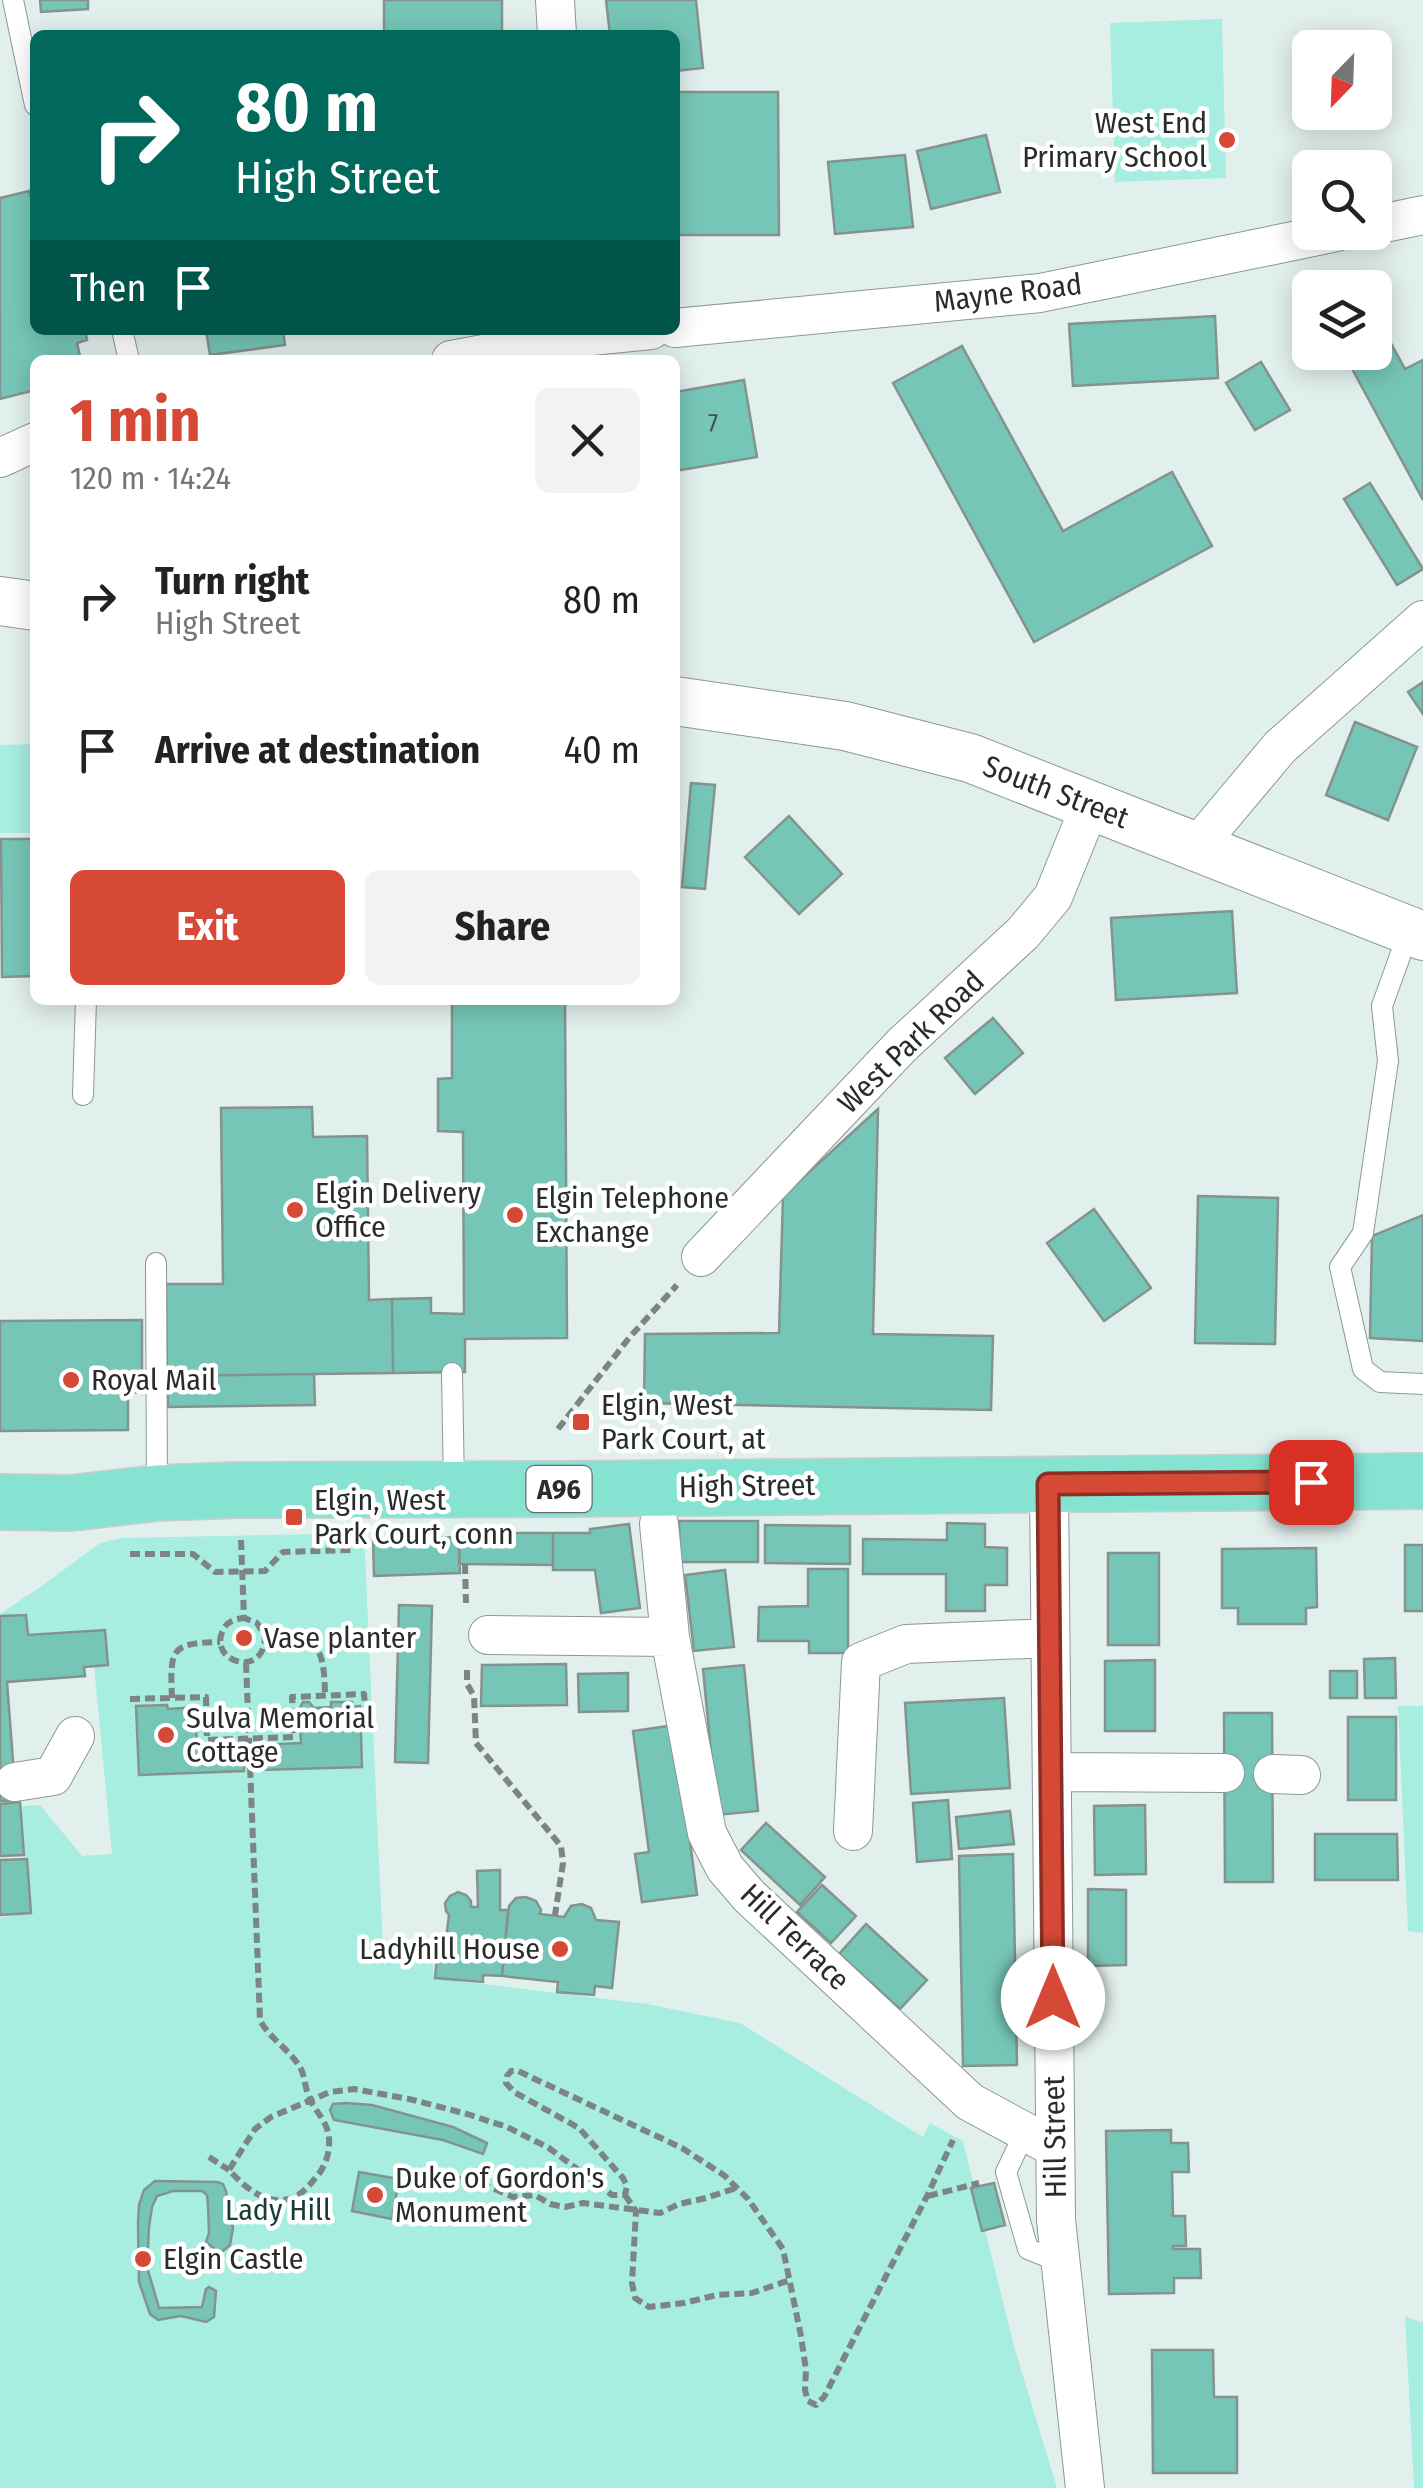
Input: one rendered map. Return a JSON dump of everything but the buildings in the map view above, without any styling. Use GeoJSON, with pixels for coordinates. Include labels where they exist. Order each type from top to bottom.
{"type":"FeatureCollection","features":[{"type":"Feature","properties":{"kind":"highway","name":"High Street"},"geometry":{"type":"LineString","coordinates":[[0,1502],[71,1504],[157,1492],[239,1490],[1423,1481]]}},
{"type":"Feature","properties":{"kind":"highway","name":"High Street"},"geometry":{"type":"LineString","coordinates":[[0,1537],[71,1504]]}},
{"type":"Feature","properties":{"kind":"street"},"geometry":{"type":"LineString","coordinates":[[556,0],[557,30]]}},
{"type":"Feature","properties":{"kind":"street"},"geometry":{"type":"LineString","coordinates":[[1392,221],[1423,215]]}},
{"type":"Feature","properties":{"kind":"street","name":"Mayne Road"},"geometry":{"type":"LineString","coordinates":[[680,328],[1040,293],[1292,241]]}},
{"type":"Feature","properties":{"kind":"street"},"geometry":{"type":"LineString","coordinates":[[473,355],[566,335]]}},
{"type":"Feature","properties":{"kind":"street"},"geometry":{"type":"LineString","coordinates":[[0,458],[30,444]]}},
{"type":"Feature","properties":{"kind":"street"},"geometry":{"type":"LineString","coordinates":[[0,601],[30,605]]}},
{"type":"Feature","properties":{"kind":"street"},"geometry":{"type":"LineString","coordinates":[[1196,846],[1280,747],[1423,620]]}},
{"type":"Feature","properties":{"kind":"street","name":"South Street"},"geometry":{"type":"LineString","coordinates":[[680,702],[844,726],[970,758],[1416,934]]}},
{"type":"Feature","properties":{"kind":"street","name":"West Park Road"},"geometry":{"type":"LineString","coordinates":[[701,1258],[902,1045],[1023,934],[1053,897],[1090,806]]}},
{"type":"Feature","properties":{"kind":"street","name":"Hill Street"},"geometry":{"type":"LineString","coordinates":[[1048,1484],[1052,1772],[1040,2140],[1056,2220],[1086,2488]]}},
{"type":"Feature","properties":{"kind":"street","name":"Hill Terrace"},"geometry":{"type":"LineString","coordinates":[[659,1524],[670,1636],[707,1833],[716,1854],[750,1896],[970,2102],[1040,2140]]}},
{"type":"Feature","properties":{"kind":"street"},"geometry":{"type":"LineString","coordinates":[[488,1635],[670,1636]]}},
{"type":"Feature","properties":{"kind":"street"},"geometry":{"type":"LineString","coordinates":[[853,1830],[861,1662],[906,1644],[1050,1638]]}},
{"type":"Feature","properties":{"kind":"street"},"geometry":{"type":"LineString","coordinates":[[15,1782],[54,1776],[75,1736]]}},
{"type":"Feature","properties":{"kind":"street"},"geometry":{"type":"LineString","coordinates":[[1052,1772],[1224,1772]]}},
{"type":"Feature","properties":{"kind":"lane"},"geometry":{"type":"LineString","coordinates":[[13,0],[30,82]]}},
{"type":"Feature","properties":{"kind":"lane"},"geometry":{"type":"LineString","coordinates":[[1416,934],[1382,1006],[1388,1061],[1363,1233],[1340,1267],[1363,1369],[1380,1382],[1423,1384]]}},
{"type":"Feature","properties":{"kind":"lane"},"geometry":{"type":"LineString","coordinates":[[84,1095],[86,1005]]}},
{"type":"Feature","properties":{"kind":"lane"},"geometry":{"type":"LineString","coordinates":[[156,1263],[157,1492]]}},
{"type":"Feature","properties":{"kind":"lane"},"geometry":{"type":"LineString","coordinates":[[452,1372],[454,1489]]}},
{"type":"Feature","properties":{"kind":"lane"},"geometry":{"type":"LineString","coordinates":[[1040,2140],[1006,2172],[1028,2248],[1060,2262]]}},
{"type":"Feature","properties":{"kind":"path"},"geometry":{"type":"LineString","coordinates":[[558,1429],[629,1338],[701,1258]]}},
{"type":"Feature","properties":{"kind":"path"},"geometry":{"type":"LineString","coordinates":[[240,1526],[244,1618]]}},
{"type":"Feature","properties":{"kind":"path"},"geometry":{"type":"LineString","coordinates":[[130,1554],[193,1554],[215,1572],[242,1572],[265,1571],[283,1552],[352,1550]]}},
{"type":"Feature","properties":{"kind":"path"},"geometry":{"type":"LineString","coordinates":[[244,1618],[257,1623],[265,1636],[263,1651],[246,1663],[232,1660],[220,1642],[228,1623],[244,1618]]}},
{"type":"Feature","properties":{"kind":"path"},"geometry":{"type":"LineString","coordinates":[[265,1636],[294,1636],[317,1647],[323,1656],[326,1695]]}},
{"type":"Feature","properties":{"kind":"path"},"geometry":{"type":"LineString","coordinates":[[172,1698],[172,1657],[176,1650],[194,1643],[220,1642]]}},
{"type":"Feature","properties":{"kind":"path"},"geometry":{"type":"LineString","coordinates":[[209,2157],[250,2191],[284,2200],[297,2196],[322,2170],[330,2150],[328,2128],[310,2100],[301,2070],[260,2020],[246,1663]]}},
{"type":"Feature","properties":{"kind":"path"},"geometry":{"type":"LineString","coordinates":[[130,1699],[206,1697],[207,1740],[294,1738],[292,1697],[364,1694],[365,1706]]}},
{"type":"Feature","properties":{"kind":"path"},"geometry":{"type":"LineString","coordinates":[[474,1708],[476,1742],[561,1846],[563,1863],[554,1916]]}},
{"type":"Feature","properties":{"kind":"path"},"geometry":{"type":"LineString","coordinates":[[790,2280],[752,2293],[717,2295],[684,2303],[649,2306],[635,2298],[632,2283],[636,2211],[626,2195],[627,2186],[610,2161],[578,2128],[514,2092],[506,2082],[507,2076],[518,2071],[541,2081],[682,2148],[726,2176],[783,2249],[790,2280],[806,2370],[808,2401],[816,2405],[824,2397],[927,2196],[970,2102]]}},
{"type":"Feature","properties":{"kind":"path"},"geometry":{"type":"LineString","coordinates":[[229,2170],[254,2129],[271,2117],[330,2092],[354,2090],[409,2099],[507,2128],[549,2148],[612,2195],[626,2195]]}},
{"type":"Feature","properties":{"kind":"path"},"geometry":{"type":"LineString","coordinates":[[421,2176],[481,2183],[513,2197],[534,2195],[565,2207],[583,2203],[660,2213],[736,2188]]}},
{"type":"Feature","properties":{"kind":"green space"},"geometry":{"type":"Polygon","coordinates":[[[1222,19],[1226,178],[1115,182],[1110,23],[1222,19]]]}},
{"type":"Feature","properties":{"kind":"green space"},"geometry":{"type":"Polygon","coordinates":[[[30,744],[30,833],[0,833],[0,745],[30,744]]]}},
{"type":"Feature","properties":{"kind":"green space","name":"Lady Hill"},"geometry":{"type":"Polygon","coordinates":[[[364,1533],[383,1949],[433,1953],[433,1978],[647,2004],[740,2023],[923,2137],[930,2123],[963,2141],[1014,2346],[1057,2488],[0,2488],[0,1918],[31,1912],[20,1806],[40,1805],[82,1856],[112,1854],[94,1666],[108,1665],[105,1630],[28,1635],[26,1615],[0,1614],[100,1543],[122,1538],[364,1533]]]}},
{"type":"Feature","properties":{"kind":"green space"},"geometry":{"type":"Polygon","coordinates":[[[1398,1706],[1423,1706],[1423,1933],[1408,1931],[1398,1706]]]}},
{"type":"Feature","properties":{"kind":"green space"},"geometry":{"type":"Polygon","coordinates":[[[1405,2316],[1423,2323],[1423,2488],[1414,2488],[1405,2316]]]}},
{"type":"Feature","properties":{"kind":"place","name":"West End Primary School"},"geometry":{"type":"Point","coordinates":[1227,140]}},
{"type":"Feature","properties":{"kind":"place","name":"Elgin Delivery Office"},"geometry":{"type":"Point","coordinates":[295,1210]}},
{"type":"Feature","properties":{"kind":"place","name":"Elgin Telephone Exchange"},"geometry":{"type":"Point","coordinates":[515,1215]}},
{"type":"Feature","properties":{"kind":"place","name":"Royal Mail"},"geometry":{"type":"Point","coordinates":[71,1380]}},
{"type":"Feature","properties":{"kind":"place","name":"Elgin, West Park Court, at"},"geometry":{"type":"Point","coordinates":[581,1422]}},
{"type":"Feature","properties":{"kind":"place","name":"Elgin, West Park Court, conn"},"geometry":{"type":"Point","coordinates":[294,1517]}},
{"type":"Feature","properties":{"kind":"place","name":"Vase planter"},"geometry":{"type":"Point","coordinates":[244,1638]}},
{"type":"Feature","properties":{"kind":"place","name":"Sulva Memorial Cottage"},"geometry":{"type":"Point","coordinates":[166,1735]}},
{"type":"Feature","properties":{"kind":"place","name":"Ladyhill House"},"geometry":{"type":"Point","coordinates":[560,1949]}},
{"type":"Feature","properties":{"kind":"place","name":"Duke of Gordon's Monument"},"geometry":{"type":"Point","coordinates":[375,2195]}},
{"type":"Feature","properties":{"kind":"place","name":"Elgin Castle"},"geometry":{"type":"Point","coordinates":[143,2259]}},
{"type":"Feature","properties":{"kind":"route"},"geometry":{"type":"LineString","coordinates":[[1053,1998],[1048,1484],[1311,1482]]}}]}
